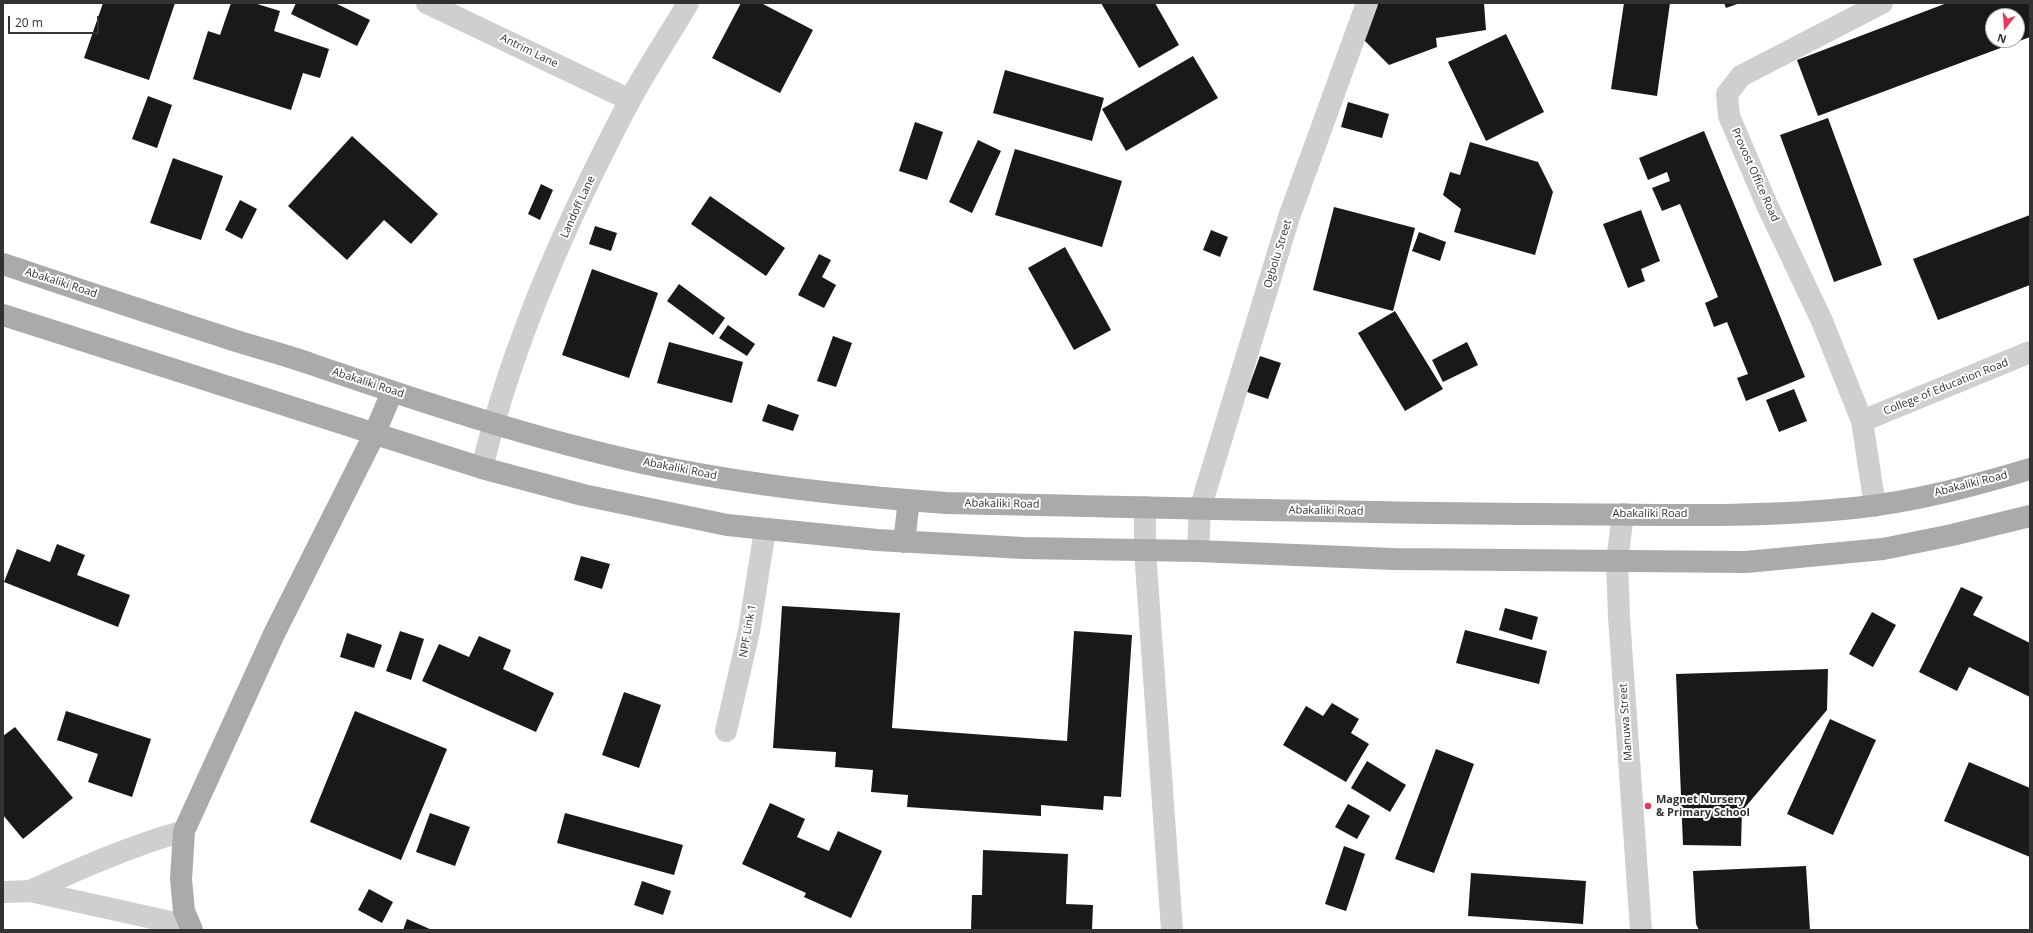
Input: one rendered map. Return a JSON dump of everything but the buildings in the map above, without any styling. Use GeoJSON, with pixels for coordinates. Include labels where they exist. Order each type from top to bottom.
{"type":"FeatureCollection","features":[{"type":"Feature","properties":{"kind":"main road","name":"Abakaliki Road"},"geometry":{"type":"LineString","coordinates":[[3,264],[392,392],[493,423],[623,458],[715,476],[806,489],[909,500],[1200,509],[1456,514],[1749,514],[1875,506],[1929,495],[2030,469]]}},
{"type":"Feature","properties":{"kind":"main road"},"geometry":{"type":"LineString","coordinates":[[3,316],[374,435],[482,468],[551,487],[643,508],[727,525],[765,530],[904,542],[1146,551],[1198,551],[1383,559],[1746,562],[1814,557],[1883,549],[1952,535],[2030,516]]}},
{"type":"Feature","properties":{"kind":"main road"},"geometry":{"type":"LineString","coordinates":[[190,928],[184,911],[181,879],[184,831],[274,634],[374,435],[392,392]]}},
{"type":"Feature","properties":{"kind":"main road"},"geometry":{"type":"LineString","coordinates":[[904,542],[909,500]]}},
{"type":"Feature","properties":{"kind":"street","name":"Antrim Lane"},"geometry":{"type":"LineString","coordinates":[[427,3],[630,100]]}},
{"type":"Feature","properties":{"kind":"street","name":"Landoff Lane"},"geometry":{"type":"LineString","coordinates":[[482,468],[493,423],[513,360],[577,206],[630,100],[688,3]]}},
{"type":"Feature","properties":{"kind":"street","name":"Ogbolu Street"},"geometry":{"type":"LineString","coordinates":[[1198,551],[1200,509],[1289,217],[1367,3]]}},
{"type":"Feature","properties":{"kind":"street","name":"Provost Office Road"},"geometry":{"type":"LineString","coordinates":[[1875,506],[1862,421],[1822,322],[1767,204],[1729,116],[1727,94],[1741,76],[1882,3]]}},
{"type":"Feature","properties":{"kind":"street","name":"College of Education Road"},"geometry":{"type":"LineString","coordinates":[[1862,421],[2030,352]]}},
{"type":"Feature","properties":{"kind":"street"},"geometry":{"type":"LineString","coordinates":[[1145,507],[1146,551],[1172,930]]}},
{"type":"Feature","properties":{"kind":"street","name":"Manuwa Street"},"geometry":{"type":"LineString","coordinates":[[1623,514],[1617,561],[1641,930]]}},
{"type":"Feature","properties":{"kind":"street","name":"NPF Link 1"},"geometry":{"type":"LineString","coordinates":[[726,731],[749,631],[765,530]]}},
{"type":"Feature","properties":{"kind":"street"},"geometry":{"type":"LineString","coordinates":[[30,891],[106,857],[149,841],[184,831]]}},
{"type":"Feature","properties":{"kind":"street"},"geometry":{"type":"LineString","coordinates":[[3,892],[30,891],[190,928]]}},
{"type":"Feature","properties":{"kind":"place","name":"Magnet Nursery & Primary School"},"geometry":{"type":"Point","coordinates":[1648,806]}}]}
